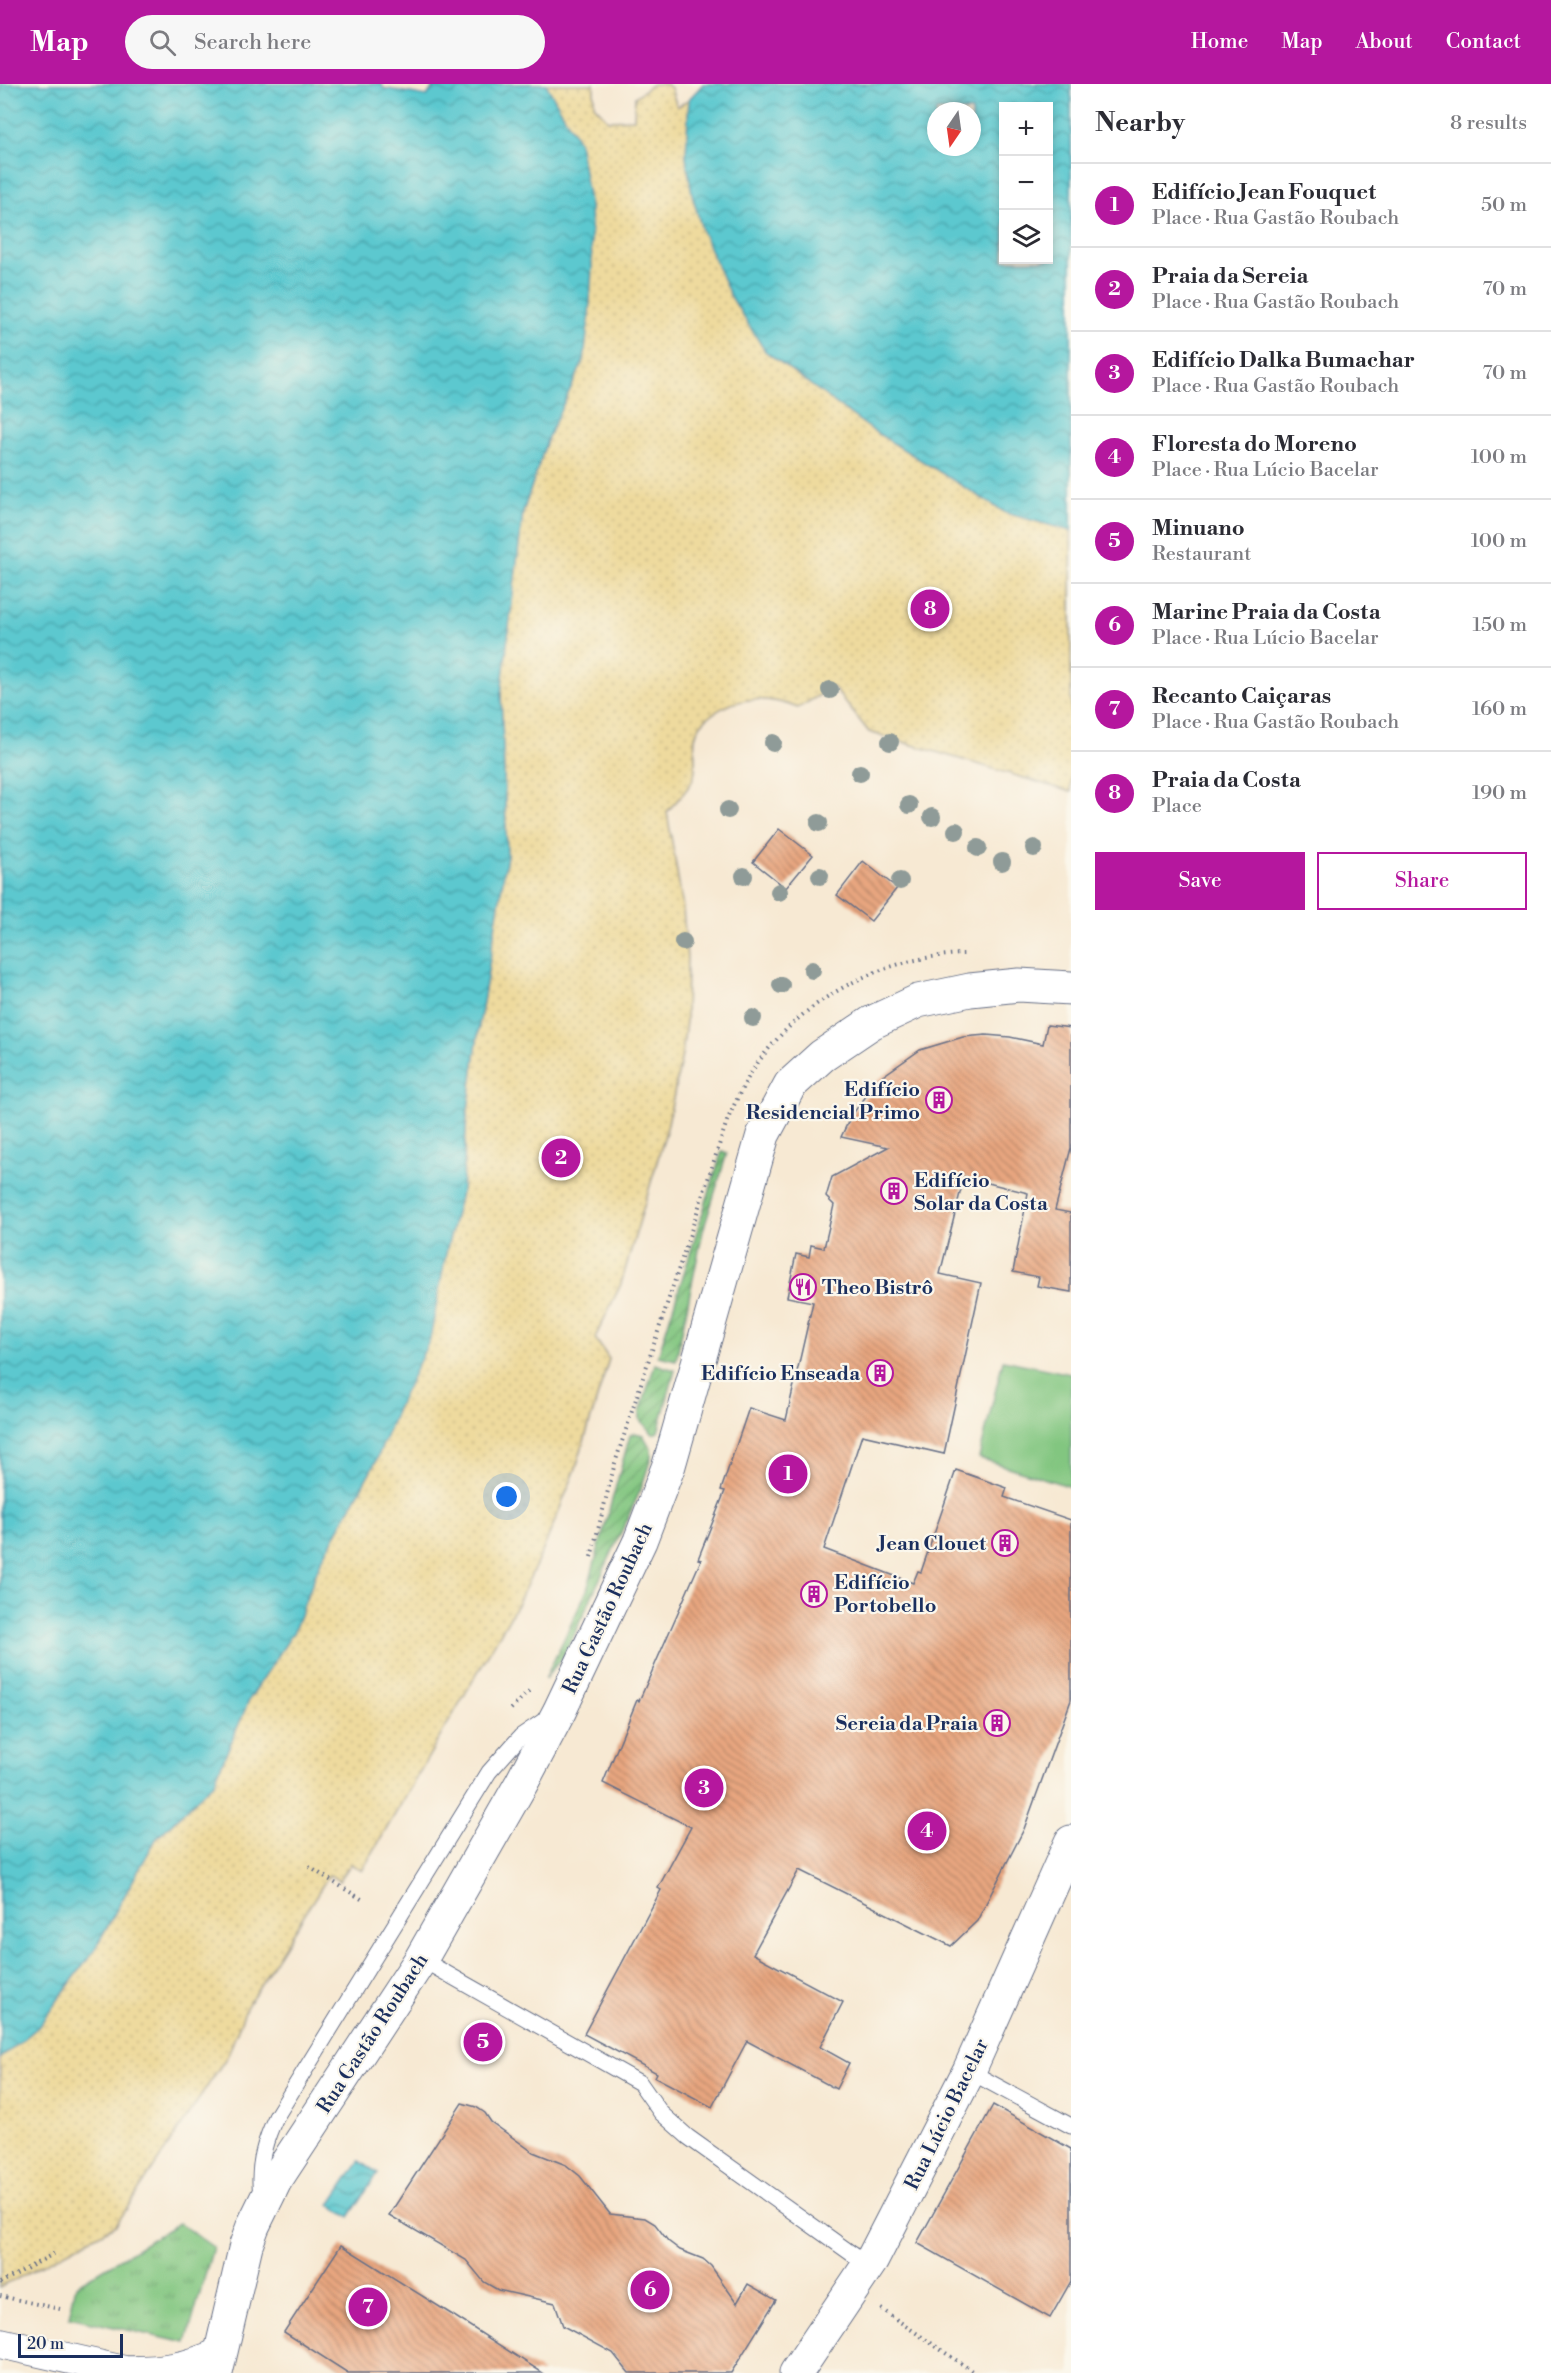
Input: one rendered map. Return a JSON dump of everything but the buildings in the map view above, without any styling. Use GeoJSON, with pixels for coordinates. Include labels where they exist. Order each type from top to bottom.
{"type":"FeatureCollection","features":[{"type":"Feature","properties":{"kind":"street","name":"Rua Gastão Roubach"},"geometry":{"type":"LineString","coordinates":[[219,2362],[246,2245],[262,2206],[275,2181],[421,1959],[521,1785],[559,1712],[640,1541],[669,1465],[763,1135],[790,1085],[822,1056],[871,1023],[918,1001],[970,990],[1019,985],[1071,988]]}},
{"type":"Feature","properties":{"kind":"street","name":"Rua Lúcio Bacelar"},"geometry":{"type":"LineString","coordinates":[[796,2373],[860,2279],[969,2071],[1068,1859]]}},
{"type":"Feature","properties":{"kind":"street"},"geometry":{"type":"LineString","coordinates":[[0,2343],[107,2370],[167,2370],[219,2362]]}},
{"type":"Feature","properties":{"kind":"lane"},"geometry":{"type":"LineString","coordinates":[[262,2206],[260,2187],[262,2150],[276,2117],[489,1772],[521,1736],[559,1712]]}},
{"type":"Feature","properties":{"kind":"lane"},"geometry":{"type":"LineString","coordinates":[[421,1959],[640,2083],[661,2113],[688,2138],[860,2279]]}},
{"type":"Feature","properties":{"kind":"lane"},"geometry":{"type":"LineString","coordinates":[[969,2071],[1071,2126]]}},
{"type":"Feature","properties":{"kind":"path"},"geometry":{"type":"LineString","coordinates":[[309,1867],[363,1900]]}},
{"type":"Feature","properties":{"kind":"path"},"geometry":{"type":"LineString","coordinates":[[0,2283],[55,2253]]}},
{"type":"Feature","properties":{"kind":"path"},"geometry":{"type":"LineString","coordinates":[[860,2279],[895,2318],[975,2373]]}},
{"type":"Feature","properties":{"kind":"path"},"geometry":{"type":"LineString","coordinates":[[0,2296],[60,2309]]}},
{"type":"Feature","properties":{"kind":"green space"},"geometry":{"type":"Polygon","coordinates":[[[722,1151],[727,1153],[703,1231],[676,1360],[658,1356],[722,1151]]]}},
{"type":"Feature","properties":{"kind":"green space"},"geometry":{"type":"Polygon","coordinates":[[[1003,1360],[1071,1374],[1071,1487],[979,1458],[1003,1360]]]}},
{"type":"Feature","properties":{"kind":"green space"},"geometry":{"type":"Polygon","coordinates":[[[655,1364],[675,1370],[658,1432],[653,1434],[640,1420],[640,1412],[655,1364]]]}},
{"type":"Feature","properties":{"kind":"green space"},"geometry":{"type":"Polygon","coordinates":[[[635,1433],[643,1435],[651,1449],[651,1458],[641,1489],[565,1654],[545,1679],[587,1590],[630,1435],[635,1433]]]}},
{"type":"Feature","properties":{"kind":"green space"},"geometry":{"type":"Polygon","coordinates":[[[179,2223],[213,2247],[186,2343],[69,2317],[76,2285],[179,2223]]]}},
{"type":"Feature","properties":{"kind":"sand"},"geometry":{"type":"Polygon","coordinates":[[[527,84],[594,84],[594,105],[608,120],[634,119],[635,97],[653,84],[666,84],[671,88],[677,107],[689,99],[686,156],[765,351],[872,430],[1006,513],[1071,531],[1071,792],[869,732],[833,687],[798,708],[766,700],[734,703],[714,713],[700,726],[695,738],[693,779],[667,812],[683,908],[687,959],[686,1021],[682,1055],[667,1128],[621,1284],[595,1338],[609,1359],[575,1471],[543,1550],[518,1603],[362,1871],[351,1864],[339,1881],[330,1875],[327,1878],[247,2006],[228,2055],[116,2225],[0,2288],[0,2059],[38,2027],[93,1952],[156,1839],[214,1782],[250,1698],[293,1633],[320,1563],[377,1459],[398,1406],[447,1248],[462,1189],[467,1117],[479,1026],[507,855],[501,694],[511,606],[523,512],[548,437],[527,84]]]}},
{"type":"Feature","properties":{"kind":"water"},"geometry":{"type":"Polygon","coordinates":[[[0,84],[382,84],[383,88],[427,96],[435,84],[546,84],[579,142],[590,207],[592,268],[584,360],[548,437],[523,512],[501,694],[507,855],[479,1026],[467,1116],[462,1189],[447,1248],[430,1339],[398,1406],[377,1459],[320,1563],[293,1633],[250,1698],[214,1782],[156,1839],[93,1952],[38,2027],[0,2059],[0,84]]]}},
{"type":"Feature","properties":{"kind":"water"},"geometry":{"type":"Polygon","coordinates":[[[703,84],[1071,84],[1071,531],[1006,513],[872,430],[765,351],[730,295],[703,233],[692,194],[686,156],[689,99],[703,84]]]}},
{"type":"Feature","properties":{"kind":"water"},"geometry":{"type":"Polygon","coordinates":[[[359,2161],[378,2173],[349,2217],[330,2205],[359,2161]]]}},
{"type":"Feature","properties":{"kind":"place","name":"Praia da Costa"},"geometry":{"type":"Point","coordinates":[930,609]}},
{"type":"Feature","properties":{"kind":"place","name":"Edifício Residencial Primo"},"geometry":{"type":"Point","coordinates":[939,1100]}},
{"type":"Feature","properties":{"kind":"place","name":"Praia da Sereia"},"geometry":{"type":"Point","coordinates":[561,1158]}},
{"type":"Feature","properties":{"kind":"place","name":"Edifício Solar da Costa"},"geometry":{"type":"Point","coordinates":[894,1191]}},
{"type":"Feature","properties":{"kind":"place","name":"Theo Bistrô"},"geometry":{"type":"Point","coordinates":[803,1287]}},
{"type":"Feature","properties":{"kind":"place","name":"Edifício Enseada"},"geometry":{"type":"Point","coordinates":[880,1373]}},
{"type":"Feature","properties":{"kind":"place","name":"Edifício Jean Fouquet"},"geometry":{"type":"Point","coordinates":[788,1474]}},
{"type":"Feature","properties":{"kind":"place","name":"Jean Clouet"},"geometry":{"type":"Point","coordinates":[1005,1543]}},
{"type":"Feature","properties":{"kind":"place","name":"Edifício Portobello"},"geometry":{"type":"Point","coordinates":[814,1594]}},
{"type":"Feature","properties":{"kind":"place","name":"Sereia da Praia"},"geometry":{"type":"Point","coordinates":[997,1723]}},
{"type":"Feature","properties":{"kind":"place","name":"Edifício Dalka Bumachar"},"geometry":{"type":"Point","coordinates":[704,1788]}},
{"type":"Feature","properties":{"kind":"place","name":"Floresta do Moreno"},"geometry":{"type":"Point","coordinates":[927,1831]}},
{"type":"Feature","properties":{"kind":"place","name":"Minuano"},"geometry":{"type":"Point","coordinates":[483,2042]}},
{"type":"Feature","properties":{"kind":"place","name":"Marine Praia da Costa"},"geometry":{"type":"Point","coordinates":[650,2290]}},
{"type":"Feature","properties":{"kind":"place","name":"Recanto Caiçaras"},"geometry":{"type":"Point","coordinates":[368,2307]}}]}
